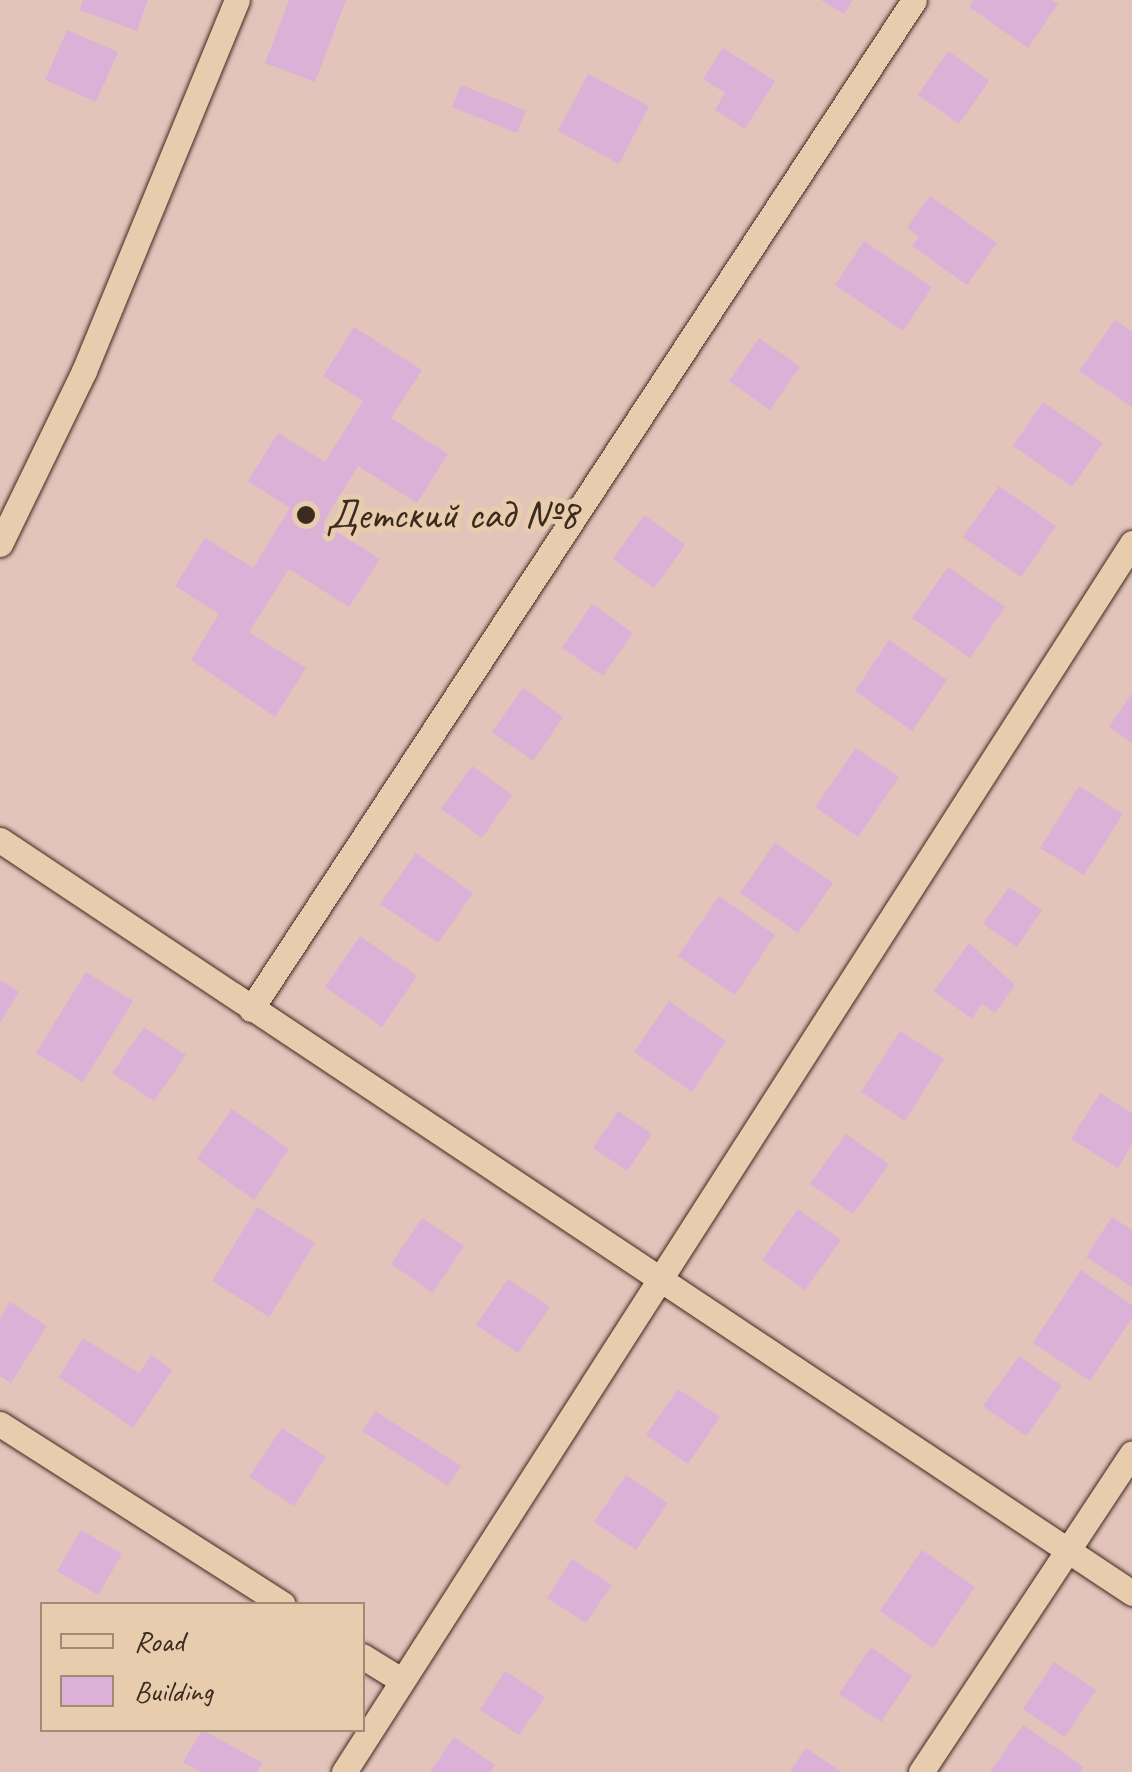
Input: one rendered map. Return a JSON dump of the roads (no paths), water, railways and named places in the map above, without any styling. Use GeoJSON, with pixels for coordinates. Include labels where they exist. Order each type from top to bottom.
{"type":"FeatureCollection","features":[{"type":"Feature","properties":{"kind":"street"},"geometry":{"type":"LineString","coordinates":[[0,544],[84,371],[237,0]]}},
{"type":"Feature","properties":{"kind":"street"},"geometry":{"type":"LineString","coordinates":[[251,1009],[914,0]]}},
{"type":"Feature","properties":{"kind":"street"},"geometry":{"type":"LineString","coordinates":[[344,1772],[1132,543]]}},
{"type":"Feature","properties":{"kind":"street"},"geometry":{"type":"LineString","coordinates":[[0,840],[1132,1593]]}},
{"type":"Feature","properties":{"kind":"street"},"geometry":{"type":"LineString","coordinates":[[0,1424],[279,1602]]}},
{"type":"Feature","properties":{"kind":"street"},"geometry":{"type":"LineString","coordinates":[[921,1772],[1132,1453]]}},
{"type":"Feature","properties":{"kind":"street"},"geometry":{"type":"LineString","coordinates":[[365,1658],[401,1680]]}},
{"type":"Feature","properties":{"kind":"place","name":"Детский сад №8"},"geometry":{"type":"Point","coordinates":[306,515]}}]}
